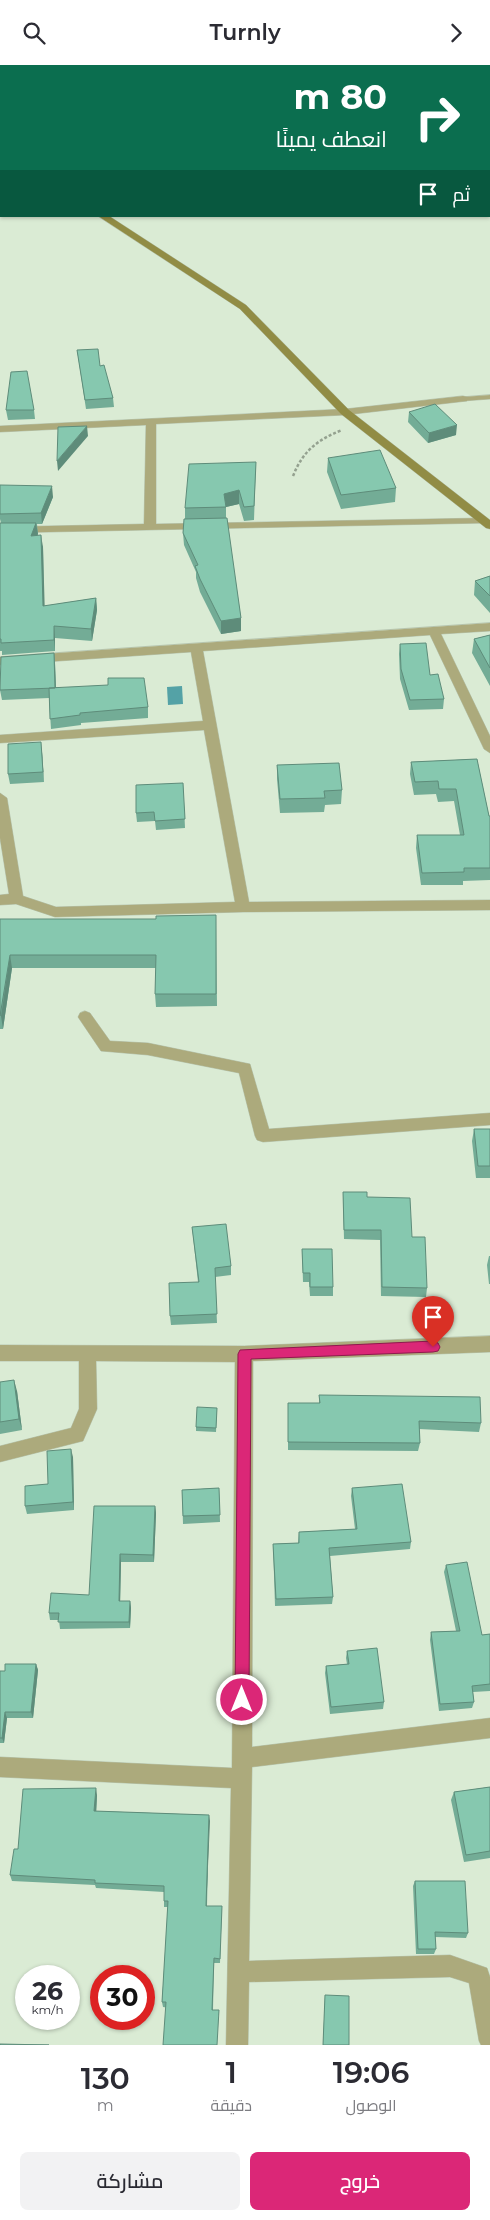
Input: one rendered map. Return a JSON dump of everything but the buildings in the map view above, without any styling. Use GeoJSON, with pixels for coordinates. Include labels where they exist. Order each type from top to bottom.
{"type":"FeatureCollection","features":[{"type":"Feature","properties":{"kind":"street"},"geometry":{"type":"LineString","coordinates":[[104,217],[243,307],[345,412],[487,523]]}},
{"type":"Feature","properties":{"kind":"street"},"geometry":{"type":"LineString","coordinates":[[0,429],[345,412],[463,399]]}},
{"type":"Feature","properties":{"kind":"street"},"geometry":{"type":"LineString","coordinates":[[150,527],[151,421]]}},
{"type":"Feature","properties":{"kind":"street"},"geometry":{"type":"LineString","coordinates":[[0,530],[487,523]]}},
{"type":"Feature","properties":{"kind":"street"},"geometry":{"type":"LineString","coordinates":[[0,661],[490,627]]}},
{"type":"Feature","properties":{"kind":"street"},"geometry":{"type":"LineString","coordinates":[[434,631],[490,749]]}},
{"type":"Feature","properties":{"kind":"street"},"geometry":{"type":"LineString","coordinates":[[196,648],[243,907]]}},
{"type":"Feature","properties":{"kind":"street"},"geometry":{"type":"LineString","coordinates":[[0,739],[210,725]]}},
{"type":"Feature","properties":{"kind":"street"},"geometry":{"type":"LineString","coordinates":[[0,798],[17,899]]}},
{"type":"Feature","properties":{"kind":"street"},"geometry":{"type":"LineString","coordinates":[[0,900],[17,899],[55,912],[243,907],[490,905]]}},
{"type":"Feature","properties":{"kind":"street"},"geometry":{"type":"LineString","coordinates":[[85,1017],[106,1047],[148,1049],[246,1068],[262,1136],[490,1119]]}},
{"type":"Feature","properties":{"kind":"street"},"geometry":{"type":"LineString","coordinates":[[0,1353],[244,1354],[490,1345]]}},
{"type":"Feature","properties":{"kind":"street"},"geometry":{"type":"LineString","coordinates":[[0,1454],[77,1435],[88,1409],[87,1353]]}},
{"type":"Feature","properties":{"kind":"street"},"geometry":{"type":"LineString","coordinates":[[237,2045],[240,1778],[242,1757],[244,1354]]}},
{"type":"Feature","properties":{"kind":"street"},"geometry":{"type":"LineString","coordinates":[[242,1757],[490,1728]]}},
{"type":"Feature","properties":{"kind":"street"},"geometry":{"type":"LineString","coordinates":[[0,1771],[240,1778]]}},
{"type":"Feature","properties":{"kind":"street"},"geometry":{"type":"LineString","coordinates":[[238,1972],[450,1966],[479,1977],[490,2041]]}},
{"type":"Feature","properties":{"kind":"lane"},"geometry":{"type":"LineString","coordinates":[[463,399],[490,397]]}},
{"type":"Feature","properties":{"kind":"path"},"geometry":{"type":"LineString","coordinates":[[293,476],[299,459],[318,439],[360,424]]}},
{"type":"Feature","properties":{"kind":"water"},"geometry":{"type":"Polygon","coordinates":[[[182,686],[183,704],[168,705],[167,687],[182,686]]]}},
{"type":"Feature","properties":{"kind":"route"},"geometry":{"type":"LineString","coordinates":[[242,1700],[244,1354],[433,1347]]}}]}
